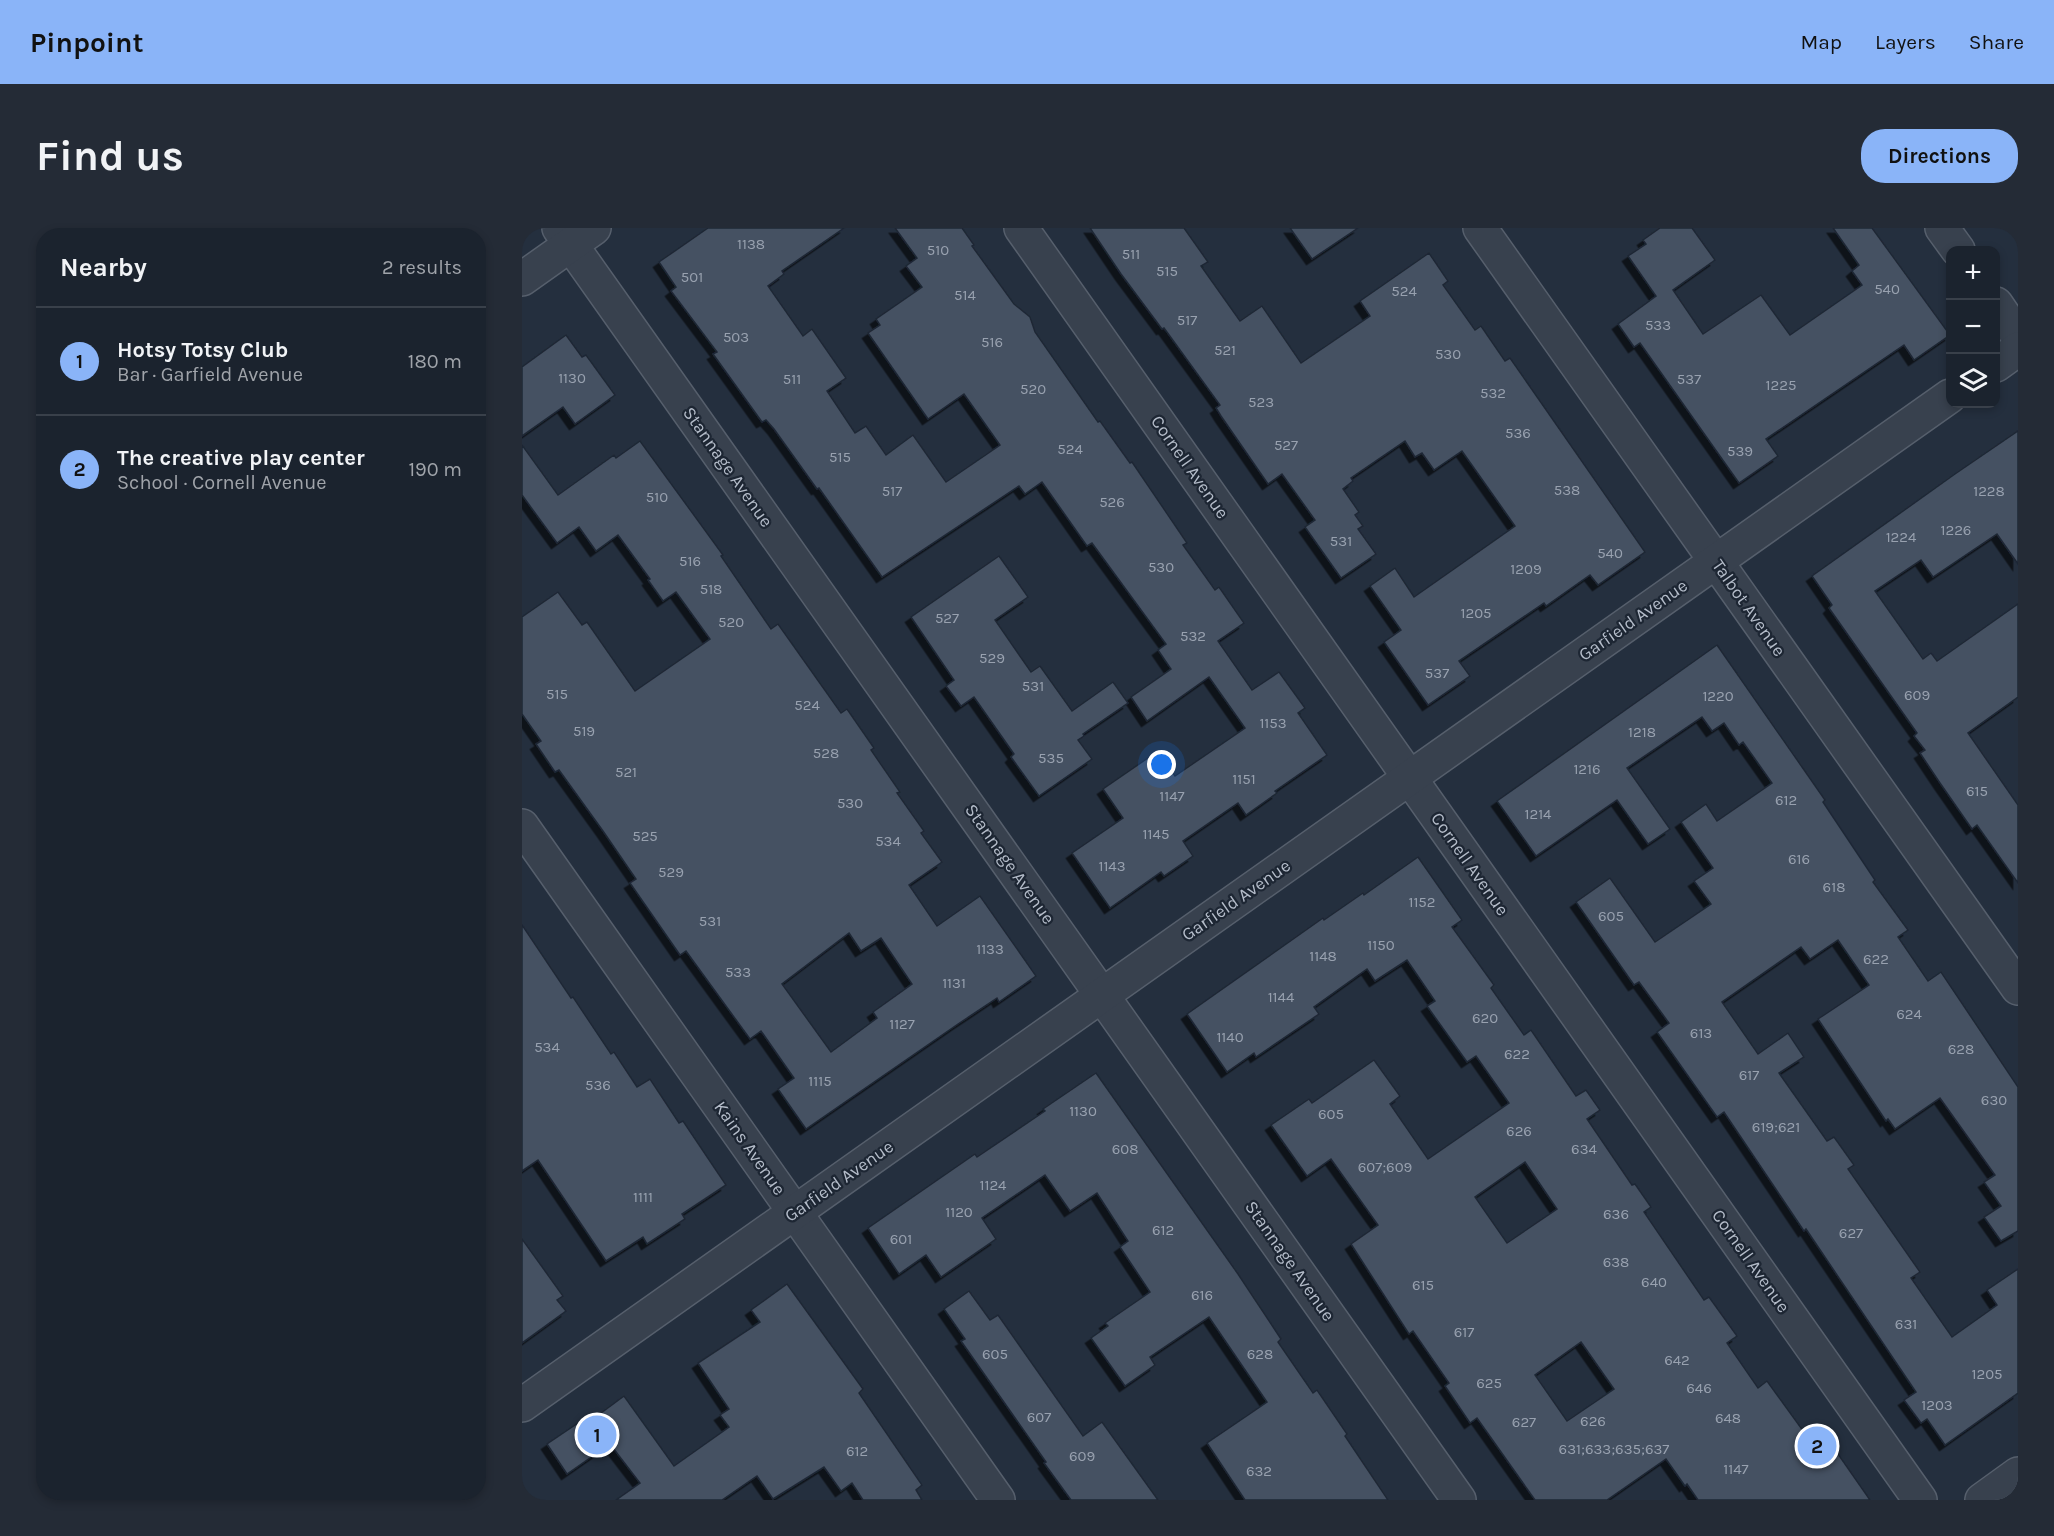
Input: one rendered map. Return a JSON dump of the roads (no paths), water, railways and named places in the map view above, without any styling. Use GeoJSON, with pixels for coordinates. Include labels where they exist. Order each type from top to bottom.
{"type":"FeatureCollection","features":[{"type":"Feature","properties":{"kind":"street","name":"Cornell Avenue"},"geometry":{"type":"LineString","coordinates":[[1021,228],[1920,1500]]}},
{"type":"Feature","properties":{"kind":"street","name":"Talbot Avenue"},"geometry":{"type":"LineString","coordinates":[[1480,228],[2018,988]]}},
{"type":"Feature","properties":{"kind":"street"},"geometry":{"type":"LineString","coordinates":[[1942,228],[1955,246]]}},
{"type":"Feature","properties":{"kind":"street"},"geometry":{"type":"LineString","coordinates":[[522,279],[574,233]]}},
{"type":"Feature","properties":{"kind":"street","name":"Stannage Avenue"},"geometry":{"type":"LineString","coordinates":[[574,233],[1102,994],[1459,1500]]}},
{"type":"Feature","properties":{"kind":"street"},"geometry":{"type":"LineString","coordinates":[[2000,311],[2018,336]]}},
{"type":"Feature","properties":{"kind":"street"},"geometry":{"type":"LineString","coordinates":[[2000,361],[2018,349]]}},
{"type":"Feature","properties":{"kind":"street","name":"Garfield Avenue"},"geometry":{"type":"LineString","coordinates":[[522,1405],[1946,399]]}},
{"type":"Feature","properties":{"kind":"street","name":"Kains Avenue"},"geometry":{"type":"LineString","coordinates":[[522,826],[998,1500]]}},
{"type":"Feature","properties":{"kind":"street"},"geometry":{"type":"LineString","coordinates":[[1982,1500],[2018,1474]]}},
{"type":"Feature","properties":{"kind":"place","name":"Hotsy Totsy Club"},"geometry":{"type":"Point","coordinates":[597,1435]}},
{"type":"Feature","properties":{"kind":"place","name":"The creative play center"},"geometry":{"type":"Point","coordinates":[1817,1446]}}]}
